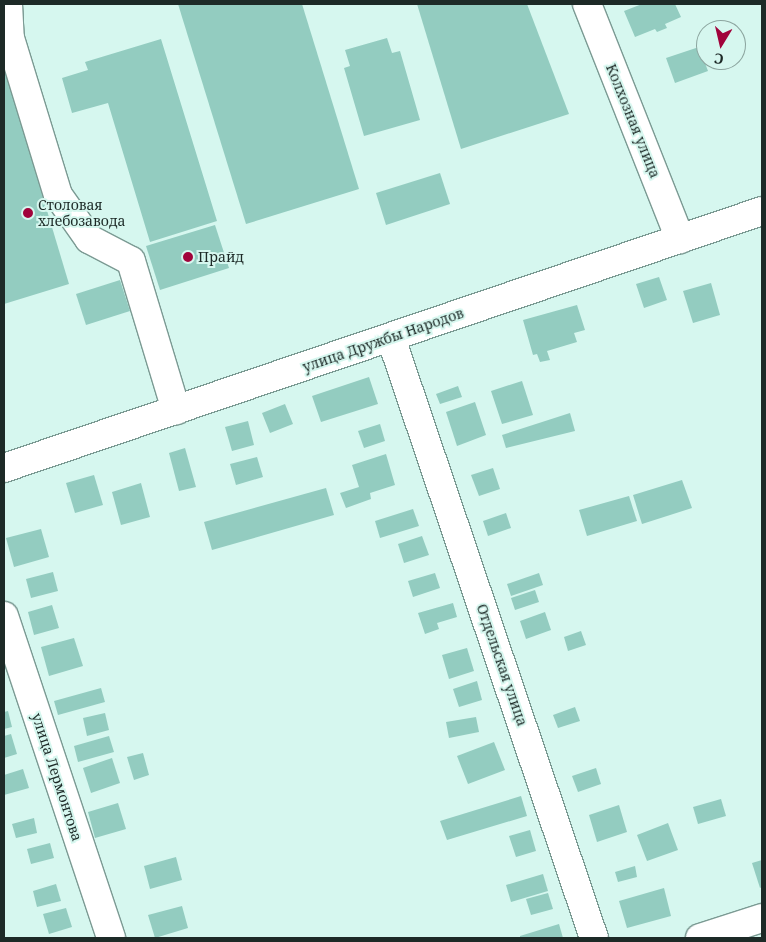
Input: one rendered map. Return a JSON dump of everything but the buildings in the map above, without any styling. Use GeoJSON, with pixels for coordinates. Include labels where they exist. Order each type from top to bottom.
{"type":"FeatureCollection","features":[{"type":"Feature","properties":{"kind":"street"},"geometry":{"type":"LineString","coordinates":[[8,4],[7,38],[58,195],[89,239],[131,261],[176,410]]}},
{"type":"Feature","properties":{"kind":"street","name":"Колхозная улица"},"geometry":{"type":"LineString","coordinates":[[587,4],[680,239]]}},
{"type":"Feature","properties":{"kind":"street","name":"улица Дружбы Народов"},"geometry":{"type":"LineString","coordinates":[[4,468],[762,211]]}},
{"type":"Feature","properties":{"kind":"street","name":"Отдельская улица"},"geometry":{"type":"LineString","coordinates":[[411,392],[410,368],[413,350],[420,336],[436,322]]}},
{"type":"Feature","properties":{"kind":"street","name":"Отдельская улица"},"geometry":{"type":"LineString","coordinates":[[391,338],[411,392],[594,938]]}},
{"type":"Feature","properties":{"kind":"street","name":"Отдельская улица"},"geometry":{"type":"LineString","coordinates":[[327,359],[358,359],[378,362],[392,372],[411,392]]}},
{"type":"Feature","properties":{"kind":"street","name":"улица Лермонтова"},"geometry":{"type":"LineString","coordinates":[[4,616],[111,938]]}},
{"type":"Feature","properties":{"kind":"street"},"geometry":{"type":"LineString","coordinates":[[700,938],[762,918]]}},
{"type":"Feature","properties":{"kind":"place","name":"Столовая хлебозавода"},"geometry":{"type":"Point","coordinates":[28,213]}},
{"type":"Feature","properties":{"kind":"place","name":"Прайд"},"geometry":{"type":"Point","coordinates":[188,257]}}]}
